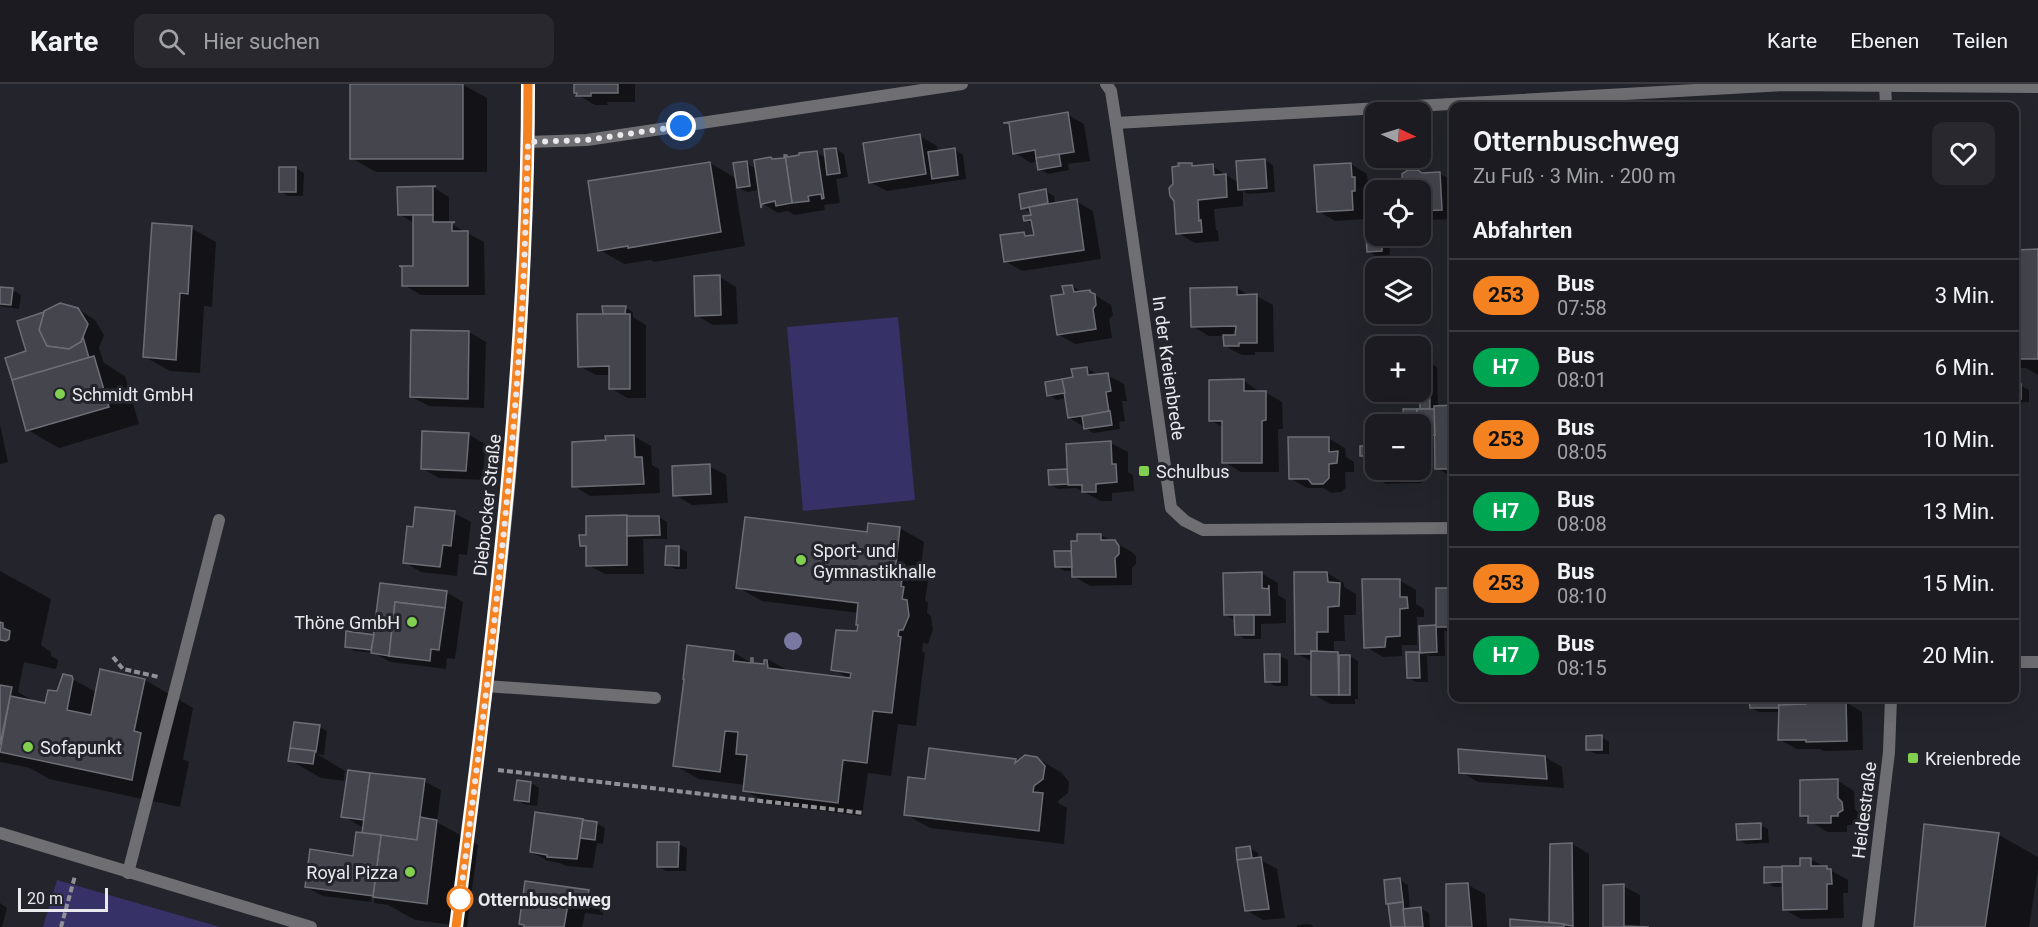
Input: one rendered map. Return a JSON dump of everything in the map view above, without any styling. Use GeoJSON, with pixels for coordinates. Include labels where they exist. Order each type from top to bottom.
{"type":"FeatureCollection","features":[{"type":"Feature","properties":{"kind":"main road","name":"Diebrocker Straße"},"geometry":{"type":"LineString","coordinates":[[456,927],[508,485],[520,342],[528,84]]}},
{"type":"Feature","properties":{"kind":"street"},"geometry":{"type":"LineString","coordinates":[[528,142],[587,140],[962,84]]}},
{"type":"Feature","properties":{"kind":"street","name":"In der Kreienbrede"},"geometry":{"type":"LineString","coordinates":[[1106,84],[1112,91],[1171,507],[1185,521],[1203,531],[1449,528]]}},
{"type":"Feature","properties":{"kind":"street"},"geometry":{"type":"LineString","coordinates":[[1886,84],[1886,102]]}},
{"type":"Feature","properties":{"kind":"street"},"geometry":{"type":"LineString","coordinates":[[1495,102],[1783,86],[1886,84],[2038,87]]}},
{"type":"Feature","properties":{"kind":"street"},"geometry":{"type":"LineString","coordinates":[[1116,123],[1449,105]]}},
{"type":"Feature","properties":{"kind":"street"},"geometry":{"type":"LineString","coordinates":[[128,873],[219,520]]}},
{"type":"Feature","properties":{"kind":"street"},"geometry":{"type":"LineString","coordinates":[[2019,662],[2038,662]]}},
{"type":"Feature","properties":{"kind":"street"},"geometry":{"type":"LineString","coordinates":[[486,686],[655,698]]}},
{"type":"Feature","properties":{"kind":"street","name":"Heidestraße"},"geometry":{"type":"LineString","coordinates":[[1868,927],[1892,702]]}},
{"type":"Feature","properties":{"kind":"street"},"geometry":{"type":"LineString","coordinates":[[0,833],[311,927]]}},
{"type":"Feature","properties":{"kind":"path"},"geometry":{"type":"LineString","coordinates":[[113,657],[123,669],[177,681]]}},
{"type":"Feature","properties":{"kind":"path"},"geometry":{"type":"LineString","coordinates":[[505,771],[864,813]]}},
{"type":"Feature","properties":{"kind":"path"},"geometry":{"type":"LineString","coordinates":[[61,927],[79,858]]}},
{"type":"Feature","properties":{"kind":"shaded area"},"geometry":{"type":"Polygon","coordinates":[[[898,317],[915,500],[803,511],[787,327],[898,317]]]}},
{"type":"Feature","properties":{"kind":"shaded area"},"geometry":{"type":"Polygon","coordinates":[[[57,880],[220,927],[43,927],[57,880]]]}},
{"type":"Feature","properties":{"kind":"building"},"geometry":{"type":"Polygon","coordinates":[[[350,84],[463,84],[463,159],[350,159],[350,84]]]}},
{"type":"Feature","properties":{"kind":"building"},"geometry":{"type":"Polygon","coordinates":[[[574,84],[618,84],[618,93],[591,93],[591,96],[576,96],[574,84]]]}},
{"type":"Feature","properties":{"kind":"building"},"geometry":{"type":"Polygon","coordinates":[[[1068,112],[1074,152],[1036,158],[1035,150],[1013,154],[1009,123],[1003,123],[1068,112]]]}},
{"type":"Feature","properties":{"kind":"building"},"geometry":{"type":"Polygon","coordinates":[[[920,134],[926,174],[869,183],[863,143],[920,134]]]}},
{"type":"Feature","properties":{"kind":"building"},"geometry":{"type":"Polygon","coordinates":[[[836,148],[840,173],[827,175],[824,149],[836,148]]]}},
{"type":"Feature","properties":{"kind":"building"},"geometry":{"type":"Polygon","coordinates":[[[955,148],[958,175],[932,179],[928,152],[955,148]]]}},
{"type":"Feature","properties":{"kind":"building"},"geometry":{"type":"Polygon","coordinates":[[[817,151],[824,198],[822,199],[821,194],[808,196],[809,201],[792,203],[785,155],[787,157],[817,151]]]}},
{"type":"Feature","properties":{"kind":"building"},"geometry":{"type":"Polygon","coordinates":[[[1059,154],[1061,166],[1038,170],[1036,158],[1059,154]]]}},
{"type":"Feature","properties":{"kind":"building"},"geometry":{"type":"Polygon","coordinates":[[[784,155],[792,203],[776,206],[775,201],[762,204],[761,208],[754,160],[771,157],[772,159],[784,158],[784,155]]]}},
{"type":"Feature","properties":{"kind":"building"},"geometry":{"type":"Polygon","coordinates":[[[1265,159],[1267,188],[1238,190],[1236,161],[1265,159]]]}},
{"type":"Feature","properties":{"kind":"building"},"geometry":{"type":"Polygon","coordinates":[[[747,161],[750,186],[737,188],[733,163],[747,161]]]}},
{"type":"Feature","properties":{"kind":"building"},"geometry":{"type":"Polygon","coordinates":[[[710,162],[721,232],[598,251],[588,181],[710,162]]]}},
{"type":"Feature","properties":{"kind":"building"},"geometry":{"type":"Polygon","coordinates":[[[1178,163],[1192,163],[1192,166],[1213,164],[1214,175],[1226,174],[1227,197],[1198,200],[1202,232],[1176,234],[1174,201],[1170,196],[1169,188],[1173,184],[1172,167],[1179,166],[1178,163]]]}},
{"type":"Feature","properties":{"kind":"building"},"geometry":{"type":"Polygon","coordinates":[[[1351,163],[1352,177],[1355,177],[1355,191],[1352,191],[1353,210],[1317,212],[1314,165],[1351,163]]]}},
{"type":"Feature","properties":{"kind":"building"},"geometry":{"type":"Polygon","coordinates":[[[279,167],[296,167],[296,192],[279,192],[279,167]]]}},
{"type":"Feature","properties":{"kind":"building"},"geometry":{"type":"Polygon","coordinates":[[[1408,170],[1418,170],[1422,173],[1440,172],[1442,210],[1431,210],[1431,180],[1402,180],[1402,174],[1408,170]]]}},
{"type":"Feature","properties":{"kind":"building"},"geometry":{"type":"Polygon","coordinates":[[[436,186],[433,187],[433,215],[398,215],[397,187],[436,186]]]}},
{"type":"Feature","properties":{"kind":"building"},"geometry":{"type":"Polygon","coordinates":[[[1046,189],[1048,203],[1021,209],[1019,194],[1046,189]]]}},
{"type":"Feature","properties":{"kind":"building"},"geometry":{"type":"Polygon","coordinates":[[[1077,199],[1084,250],[1004,262],[1000,235],[1024,232],[1025,236],[1034,235],[1031,220],[1024,221],[1023,216],[1031,215],[1029,207],[1077,199]]]}},
{"type":"Feature","properties":{"kind":"building"},"geometry":{"type":"Polygon","coordinates":[[[413,215],[433,215],[433,222],[455,222],[452,223],[452,231],[468,231],[468,286],[402,286],[402,267],[399,266],[413,266],[413,215]]]}},
{"type":"Feature","properties":{"kind":"building"},"geometry":{"type":"Polygon","coordinates":[[[152,223],[192,226],[188,294],[180,293],[176,360],[143,357],[152,223]]]}},
{"type":"Feature","properties":{"kind":"building"},"geometry":{"type":"Polygon","coordinates":[[[1367,246],[1382,246],[1382,251],[1367,252],[1367,246]]]}},
{"type":"Feature","properties":{"kind":"building"},"geometry":{"type":"Polygon","coordinates":[[[2038,249],[2038,359],[2019,359],[2019,250],[2038,249]]]}},
{"type":"Feature","properties":{"kind":"building"},"geometry":{"type":"Polygon","coordinates":[[[720,275],[721,315],[695,316],[694,276],[720,275]]]}},
{"type":"Feature","properties":{"kind":"building"},"geometry":{"type":"Polygon","coordinates":[[[1072,285],[1074,292],[1090,290],[1095,294],[1096,305],[1093,309],[1096,329],[1057,335],[1051,296],[1064,294],[1062,286],[1072,285]]]}},
{"type":"Feature","properties":{"kind":"building"},"geometry":{"type":"Polygon","coordinates":[[[0,287],[13,288],[11,305],[0,304],[0,287]]]}},
{"type":"Feature","properties":{"kind":"building"},"geometry":{"type":"Polygon","coordinates":[[[1237,287],[1237,295],[1257,294],[1257,343],[1224,346],[1223,335],[1235,335],[1236,326],[1191,327],[1190,288],[1237,287]]]}},
{"type":"Feature","properties":{"kind":"building"},"geometry":{"type":"Polygon","coordinates":[[[60,303],[78,308],[88,324],[81,342],[69,349],[47,346],[39,330],[44,311],[60,303]]]}},
{"type":"Feature","properties":{"kind":"building"},"geometry":{"type":"Polygon","coordinates":[[[602,306],[626,306],[625,314],[603,314],[602,306]]]}},
{"type":"Feature","properties":{"kind":"building"},"geometry":{"type":"Polygon","coordinates":[[[44,312],[39,330],[47,346],[69,349],[81,342],[83,337],[89,358],[12,380],[5,358],[26,351],[17,321],[44,312]]]}},
{"type":"Feature","properties":{"kind":"building"},"geometry":{"type":"Polygon","coordinates":[[[577,314],[630,314],[630,389],[609,389],[609,366],[578,367],[577,314]]]}},
{"type":"Feature","properties":{"kind":"building"},"geometry":{"type":"Polygon","coordinates":[[[411,330],[469,331],[468,399],[410,397],[411,330]]]}},
{"type":"Feature","properties":{"kind":"building","name":"Schmidt GmbH"},"geometry":{"type":"Polygon","coordinates":[[[94,356],[109,407],[26,431],[12,380],[94,356]]]}},
{"type":"Feature","properties":{"kind":"building"},"geometry":{"type":"Polygon","coordinates":[[[1087,367],[1088,375],[1108,373],[1111,391],[1106,392],[1109,412],[1068,418],[1062,379],[1073,377],[1071,369],[1087,367]]]}},
{"type":"Feature","properties":{"kind":"building"},"geometry":{"type":"Polygon","coordinates":[[[1062,379],[1065,393],[1047,396],[1045,382],[1062,379]]]}},
{"type":"Feature","properties":{"kind":"building"},"geometry":{"type":"Polygon","coordinates":[[[1244,379],[1244,391],[1266,391],[1266,420],[1262,421],[1262,463],[1222,463],[1222,421],[1209,421],[1209,380],[1244,379]]]}},
{"type":"Feature","properties":{"kind":"building"},"geometry":{"type":"Polygon","coordinates":[[[2019,384],[2021,384],[2021,399],[2019,399],[2019,384]]]}},
{"type":"Feature","properties":{"kind":"building"},"geometry":{"type":"Polygon","coordinates":[[[1420,402],[1430,402],[1430,409],[1420,409],[1420,402]]]}},
{"type":"Feature","properties":{"kind":"building"},"geometry":{"type":"Polygon","coordinates":[[[1449,405],[1449,469],[1435,469],[1434,406],[1449,405]]]}},
{"type":"Feature","properties":{"kind":"building"},"geometry":{"type":"Polygon","coordinates":[[[1403,409],[1417,409],[1417,414],[1404,414],[1403,409]]]}},
{"type":"Feature","properties":{"kind":"building"},"geometry":{"type":"Polygon","coordinates":[[[1417,409],[1434,409],[1435,435],[1431,435],[1431,414],[1417,414],[1417,409]]]}},
{"type":"Feature","properties":{"kind":"building"},"geometry":{"type":"Polygon","coordinates":[[[1110,411],[1112,425],[1084,429],[1082,416],[1110,411]]]}},
{"type":"Feature","properties":{"kind":"building"},"geometry":{"type":"Polygon","coordinates":[[[422,431],[469,433],[466,471],[421,469],[422,431]]]}},
{"type":"Feature","properties":{"kind":"building"},"geometry":{"type":"Polygon","coordinates":[[[634,435],[635,457],[642,457],[644,484],[572,487],[572,442],[606,440],[605,436],[634,435]]]}},
{"type":"Feature","properties":{"kind":"building"},"geometry":{"type":"Polygon","coordinates":[[[1288,437],[1329,437],[1329,452],[1338,451],[1337,463],[1329,464],[1329,478],[1323,484],[1312,484],[1308,479],[1289,479],[1288,437]]]}},
{"type":"Feature","properties":{"kind":"building"},"geometry":{"type":"Polygon","coordinates":[[[1111,441],[1112,464],[1116,464],[1117,482],[1096,484],[1096,492],[1082,492],[1082,485],[1068,485],[1066,444],[1111,441]]]}},
{"type":"Feature","properties":{"kind":"building"},"geometry":{"type":"Polygon","coordinates":[[[1360,446],[1365,446],[1365,456],[1360,456],[1360,446]]]}},
{"type":"Feature","properties":{"kind":"building"},"geometry":{"type":"Polygon","coordinates":[[[710,464],[711,494],[673,496],[672,466],[710,464]]]}},
{"type":"Feature","properties":{"kind":"building"},"geometry":{"type":"Polygon","coordinates":[[[1067,469],[1068,484],[1049,485],[1048,470],[1067,469]]]}},
{"type":"Feature","properties":{"kind":"building"},"geometry":{"type":"Polygon","coordinates":[[[415,507],[455,511],[451,546],[443,545],[440,567],[403,563],[407,526],[413,527],[415,507]]]}},
{"type":"Feature","properties":{"kind":"building"},"geometry":{"type":"Polygon","coordinates":[[[627,515],[627,565],[586,566],[586,546],[580,546],[579,535],[586,535],[586,516],[627,515]]]}},
{"type":"Feature","properties":{"kind":"building"},"geometry":{"type":"Polygon","coordinates":[[[627,516],[659,516],[660,535],[627,536],[627,516]]]}},
{"type":"Feature","properties":{"kind":"building"},"geometry":{"type":"Polygon","coordinates":[[[745,517],[867,532],[868,523],[900,527],[896,564],[904,565],[902,599],[907,600],[909,616],[903,630],[899,630],[898,636],[901,637],[892,713],[873,711],[867,763],[843,760],[838,803],[743,791],[747,755],[736,754],[738,732],[725,731],[720,772],[673,766],[687,645],[734,651],[733,661],[751,663],[751,658],[753,658],[753,663],[764,664],[764,660],[767,660],[768,668],[850,678],[851,673],[831,670],[836,630],[857,631],[858,603],[736,588],[745,517]]]}},
{"type":"Feature","properties":{"kind":"building"},"geometry":{"type":"Polygon","coordinates":[[[1077,534],[1101,534],[1101,540],[1115,540],[1119,546],[1119,554],[1115,558],[1116,577],[1072,577],[1071,541],[1077,541],[1077,534]]]}},
{"type":"Feature","properties":{"kind":"building"},"geometry":{"type":"Polygon","coordinates":[[[666,546],[679,546],[679,566],[665,565],[666,546]]]}},
{"type":"Feature","properties":{"kind":"building"},"geometry":{"type":"Polygon","coordinates":[[[1054,551],[1071,551],[1072,567],[1055,567],[1054,551]]]}},
{"type":"Feature","properties":{"kind":"building"},"geometry":{"type":"Polygon","coordinates":[[[1262,572],[1262,588],[1268,589],[1269,585],[1270,615],[1224,615],[1223,573],[1262,572]]]}},
{"type":"Feature","properties":{"kind":"building"},"geometry":{"type":"Polygon","coordinates":[[[1294,572],[1327,572],[1328,582],[1340,583],[1339,606],[1328,607],[1328,632],[1317,632],[1317,652],[1311,651],[1311,654],[1295,654],[1294,572]]]}},
{"type":"Feature","properties":{"kind":"building"},"geometry":{"type":"Polygon","coordinates":[[[1362,579],[1400,579],[1400,597],[1407,597],[1408,608],[1400,609],[1400,636],[1386,637],[1385,647],[1364,648],[1362,579]]]}},
{"type":"Feature","properties":{"kind":"building"},"geometry":{"type":"Polygon","coordinates":[[[380,583],[447,591],[445,608],[395,602],[389,656],[371,653],[380,583]]]}},
{"type":"Feature","properties":{"kind":"building"},"geometry":{"type":"Polygon","coordinates":[[[1436,588],[1449,588],[1449,627],[1436,627],[1436,588]]]}},
{"type":"Feature","properties":{"kind":"building"},"geometry":{"type":"Polygon","coordinates":[[[395,602],[445,608],[439,650],[431,649],[430,661],[389,656],[395,602]]]}},
{"type":"Feature","properties":{"kind":"building"},"geometry":{"type":"Polygon","coordinates":[[[1234,615],[1254,615],[1254,635],[1235,635],[1234,615]]]}},
{"type":"Feature","properties":{"kind":"building"},"geometry":{"type":"Polygon","coordinates":[[[0,622],[3,623],[3,628],[10,631],[9,639],[6,641],[0,640],[0,622]]]}},
{"type":"Feature","properties":{"kind":"building"},"geometry":{"type":"Polygon","coordinates":[[[1436,625],[1437,652],[1420,653],[1419,626],[1436,625]]]}},
{"type":"Feature","properties":{"kind":"building"},"geometry":{"type":"Polygon","coordinates":[[[346,631],[374,635],[371,650],[345,647],[346,631]]]}},
{"type":"Feature","properties":{"kind":"building"},"geometry":{"type":"Polygon","coordinates":[[[1311,651],[1338,652],[1339,695],[1311,695],[1311,651]]]}},
{"type":"Feature","properties":{"kind":"building"},"geometry":{"type":"Polygon","coordinates":[[[1406,652],[1419,652],[1420,678],[1407,678],[1406,652]]]}},
{"type":"Feature","properties":{"kind":"building"},"geometry":{"type":"Polygon","coordinates":[[[1264,654],[1280,654],[1280,682],[1265,682],[1264,654]]]}},
{"type":"Feature","properties":{"kind":"building"},"geometry":{"type":"Polygon","coordinates":[[[1339,655],[1350,655],[1350,695],[1339,695],[1339,655]]]}},
{"type":"Feature","properties":{"kind":"building"},"geometry":{"type":"Polygon","coordinates":[[[100,669],[145,679],[134,731],[141,733],[132,780],[0,752],[10,696],[45,703],[48,690],[57,691],[63,674],[72,676],[67,710],[91,715],[100,669]]]}},
{"type":"Feature","properties":{"kind":"building"},"geometry":{"type":"Polygon","coordinates":[[[0,685],[12,687],[0,745],[0,685]]]}},
{"type":"Feature","properties":{"kind":"building"},"geometry":{"type":"Polygon","coordinates":[[[1749,702],[1779,702],[1779,708],[1750,708],[1749,702]]]}},
{"type":"Feature","properties":{"kind":"building"},"geometry":{"type":"Polygon","coordinates":[[[1805,702],[1846,702],[1847,741],[1778,740],[1779,705],[1806,704],[1805,702]]]}},
{"type":"Feature","properties":{"kind":"building"},"geometry":{"type":"Polygon","coordinates":[[[294,722],[320,725],[316,752],[290,748],[294,722]]]}},
{"type":"Feature","properties":{"kind":"building"},"geometry":{"type":"Polygon","coordinates":[[[1602,735],[1602,750],[1586,750],[1586,736],[1602,735]]]}},
{"type":"Feature","properties":{"kind":"building"},"geometry":{"type":"Polygon","coordinates":[[[290,748],[315,751],[313,764],[288,761],[290,748]]]}},
{"type":"Feature","properties":{"kind":"building"},"geometry":{"type":"Polygon","coordinates":[[[929,748],[1016,759],[1015,763],[1025,755],[1037,757],[1045,766],[1043,779],[1034,786],[1033,792],[1043,793],[1039,831],[904,815],[908,777],[925,779],[929,748]]]}},
{"type":"Feature","properties":{"kind":"building"},"geometry":{"type":"Polygon","coordinates":[[[1458,749],[1545,756],[1547,779],[1459,773],[1458,749]]]}},
{"type":"Feature","properties":{"kind":"building"},"geometry":{"type":"Polygon","coordinates":[[[348,770],[370,773],[364,820],[341,817],[348,770]]]}},
{"type":"Feature","properties":{"kind":"building"},"geometry":{"type":"Polygon","coordinates":[[[370,773],[425,779],[417,840],[362,833],[370,773]]]}},
{"type":"Feature","properties":{"kind":"building"},"geometry":{"type":"Polygon","coordinates":[[[1838,779],[1838,798],[1842,802],[1843,810],[1838,813],[1838,816],[1831,816],[1831,823],[1808,823],[1808,816],[1800,816],[1800,780],[1838,779]]]}},
{"type":"Feature","properties":{"kind":"building"},"geometry":{"type":"Polygon","coordinates":[[[517,780],[531,782],[529,802],[514,800],[517,780]]]}},
{"type":"Feature","properties":{"kind":"building"},"geometry":{"type":"Polygon","coordinates":[[[535,812],[583,819],[577,859],[547,857],[547,855],[530,852],[535,812]]]}},
{"type":"Feature","properties":{"kind":"building"},"geometry":{"type":"Polygon","coordinates":[[[420,817],[437,820],[427,904],[373,897],[381,835],[417,840],[420,817]]]}},
{"type":"Feature","properties":{"kind":"building"},"geometry":{"type":"Polygon","coordinates":[[[583,820],[597,822],[595,840],[580,838],[583,820]]]}},
{"type":"Feature","properties":{"kind":"building"},"geometry":{"type":"Polygon","coordinates":[[[1761,823],[1761,839],[1737,840],[1736,824],[1761,823]]]}},
{"type":"Feature","properties":{"kind":"building"},"geometry":{"type":"Polygon","coordinates":[[[1924,824],[1999,833],[1985,927],[1914,927],[1924,824]]]}},
{"type":"Feature","properties":{"kind":"building"},"geometry":{"type":"Polygon","coordinates":[[[356,832],[381,835],[373,896],[305,887],[310,849],[353,856],[356,832]]]}},
{"type":"Feature","properties":{"kind":"building"},"geometry":{"type":"Polygon","coordinates":[[[657,842],[679,842],[678,867],[657,867],[657,842]]]}},
{"type":"Feature","properties":{"kind":"building"},"geometry":{"type":"Polygon","coordinates":[[[1572,843],[1573,926],[1549,922],[1550,844],[1572,843]]]}},
{"type":"Feature","properties":{"kind":"building"},"geometry":{"type":"Polygon","coordinates":[[[1250,846],[1252,858],[1237,860],[1236,848],[1250,846]]]}},
{"type":"Feature","properties":{"kind":"building"},"geometry":{"type":"Polygon","coordinates":[[[1261,857],[1269,909],[1245,911],[1237,860],[1261,857]]]}},
{"type":"Feature","properties":{"kind":"building"},"geometry":{"type":"Polygon","coordinates":[[[1800,858],[1811,858],[1811,866],[1827,866],[1827,869],[1831,869],[1832,884],[1827,884],[1827,909],[1783,910],[1782,866],[1800,866],[1800,858]]]}},
{"type":"Feature","properties":{"kind":"building"},"geometry":{"type":"Polygon","coordinates":[[[1764,867],[1782,867],[1782,882],[1764,883],[1764,867]]]}},
{"type":"Feature","properties":{"kind":"building"},"geometry":{"type":"Polygon","coordinates":[[[1400,878],[1403,902],[1386,904],[1384,880],[1400,878]]]}},
{"type":"Feature","properties":{"kind":"building"},"geometry":{"type":"Polygon","coordinates":[[[525,881],[589,890],[586,907],[568,904],[564,927],[524,927],[519,924],[525,881]]]}},
{"type":"Feature","properties":{"kind":"building"},"geometry":{"type":"Polygon","coordinates":[[[1468,883],[1472,927],[1446,927],[1446,884],[1468,883]]]}},
{"type":"Feature","properties":{"kind":"building"},"geometry":{"type":"Polygon","coordinates":[[[1624,884],[1624,926],[1649,927],[1603,927],[1603,885],[1624,884]]]}},
{"type":"Feature","properties":{"kind":"building"},"geometry":{"type":"Polygon","coordinates":[[[1403,902],[1405,927],[1391,927],[1388,904],[1403,902]]]}},
{"type":"Feature","properties":{"kind":"building"},"geometry":{"type":"Polygon","coordinates":[[[1421,907],[1423,927],[1405,927],[1403,909],[1421,907]]]}},
{"type":"Feature","properties":{"kind":"building"},"geometry":{"type":"Polygon","coordinates":[[[1510,919],[1564,924],[1564,927],[1510,927],[1510,919]]]}},
{"type":"Feature","properties":{"kind":"bus line","name":"253"},"geometry":{"type":"LineString","coordinates":[[456,927],[482,727],[508,485],[523,287],[528,84]]}},
{"type":"Feature","properties":{"kind":"place","name":"Schmidt GmbH"},"geometry":{"type":"Point","coordinates":[60,394]}},
{"type":"Feature","properties":{"kind":"place","name":"Schulbus"},"geometry":{"type":"Point","coordinates":[1144,471]}},
{"type":"Feature","properties":{"kind":"place","name":"Sport- und Gymnastikhalle"},"geometry":{"type":"Point","coordinates":[801,560]}},
{"type":"Feature","properties":{"kind":"place","name":"Thöne GmbH"},"geometry":{"type":"Point","coordinates":[412,622]}},
{"type":"Feature","properties":{"kind":"place","name":"Sofapunkt"},"geometry":{"type":"Point","coordinates":[28,747]}},
{"type":"Feature","properties":{"kind":"place","name":"Kreienbrede"},"geometry":{"type":"Point","coordinates":[1913,758]}},
{"type":"Feature","properties":{"kind":"place","name":"Royal Pizza"},"geometry":{"type":"Point","coordinates":[410,872]}},
{"type":"Feature","properties":{"kind":"place","name":"Otternbuschweg"},"geometry":{"type":"Point","coordinates":[460,899]}},
{"type":"Feature","properties":{"kind":"route"},"geometry":{"type":"LineString","coordinates":[[460,899],[508,485],[520,342],[528,142],[587,140],[681,126]]}}]}
